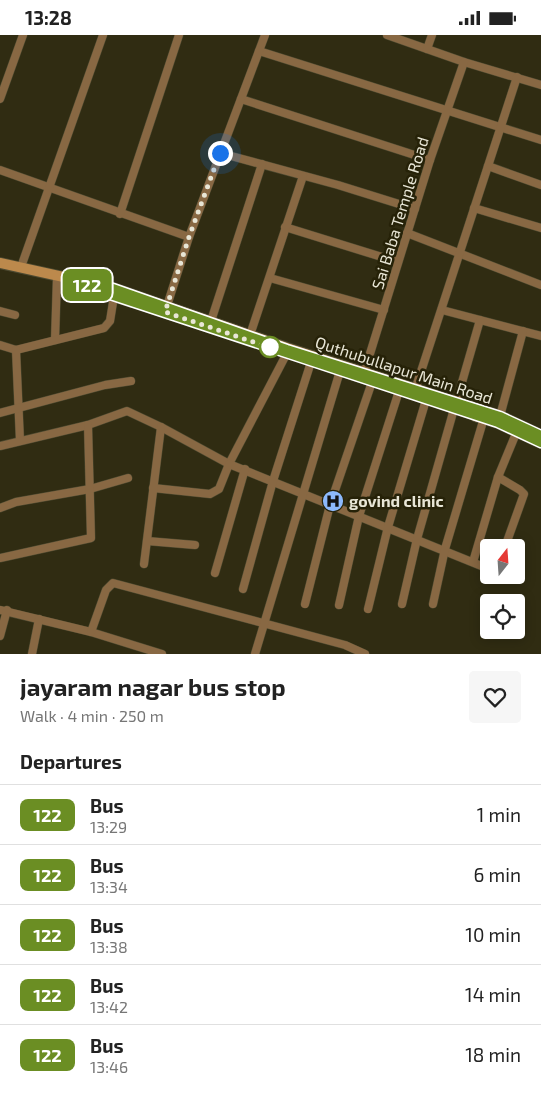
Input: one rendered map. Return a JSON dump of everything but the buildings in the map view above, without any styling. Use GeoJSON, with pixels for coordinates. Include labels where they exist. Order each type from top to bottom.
{"type":"FeatureCollection","features":[{"type":"Feature","properties":{"kind":"main road","name":"Quthubullapur Main Road"},"geometry":{"type":"LineString","coordinates":[[0,263],[87,284],[89,288],[114,296],[211,321],[360,374],[415,390],[517,431],[541,443]]}},
{"type":"Feature","properties":{"kind":"main road","name":"Quthubullapur Main Road"},"geometry":{"type":"LineString","coordinates":[[87,284],[90,281],[312,362],[340,371],[360,374],[372,382],[426,400],[500,416],[541,435]]}},
{"type":"Feature","properties":{"kind":"street"},"geometry":{"type":"LineString","coordinates":[[0,99],[24,35]]}},
{"type":"Feature","properties":{"kind":"street"},"geometry":{"type":"LineString","coordinates":[[22,267],[103,35]]}},
{"type":"Feature","properties":{"kind":"street"},"geometry":{"type":"LineString","coordinates":[[120,214],[179,35]]}},
{"type":"Feature","properties":{"kind":"street"},"geometry":{"type":"LineString","coordinates":[[166,309],[189,237],[265,35]]}},
{"type":"Feature","properties":{"kind":"street"},"geometry":{"type":"LineString","coordinates":[[387,35],[464,62],[541,85]]}},
{"type":"Feature","properties":{"kind":"street"},"geometry":{"type":"LineString","coordinates":[[427,49],[432,35]]}},
{"type":"Feature","properties":{"kind":"street"},"geometry":{"type":"LineString","coordinates":[[259,51],[446,112],[541,140]]}},
{"type":"Feature","properties":{"kind":"street","name":"Sai Baba Temple Road"},"geometry":{"type":"LineString","coordinates":[[360,374],[384,310],[430,159],[464,62]]}},
{"type":"Feature","properties":{"kind":"street"},"geometry":{"type":"LineString","coordinates":[[415,390],[517,77]]}},
{"type":"Feature","properties":{"kind":"street"},"geometry":{"type":"LineString","coordinates":[[241,99],[430,159]]}},
{"type":"Feature","properties":{"kind":"street"},"geometry":{"type":"LineString","coordinates":[[220,153],[415,209]]}},
{"type":"Feature","properties":{"kind":"street"},"geometry":{"type":"LineString","coordinates":[[211,321],[262,165]]}},
{"type":"Feature","properties":{"kind":"street"},"geometry":{"type":"LineString","coordinates":[[488,165],[541,185]]}},
{"type":"Feature","properties":{"kind":"street"},"geometry":{"type":"LineString","coordinates":[[0,170],[189,237]]}},
{"type":"Feature","properties":{"kind":"street"},"geometry":{"type":"LineString","coordinates":[[250,335],[303,176]]}},
{"type":"Feature","properties":{"kind":"street"},"geometry":{"type":"LineString","coordinates":[[474,208],[541,227]]}},
{"type":"Feature","properties":{"kind":"street"},"geometry":{"type":"LineString","coordinates":[[285,227],[398,262]]}},
{"type":"Feature","properties":{"kind":"street"},"geometry":{"type":"LineString","coordinates":[[407,233],[541,285]]}},
{"type":"Feature","properties":{"kind":"street"},"geometry":{"type":"LineString","coordinates":[[55,340],[57,277]]}},
{"type":"Feature","properties":{"kind":"street"},"geometry":{"type":"LineString","coordinates":[[270,277],[384,310]]}},
{"type":"Feature","properties":{"kind":"street"},"geometry":{"type":"LineString","coordinates":[[0,345],[16,350],[108,326],[114,296]]}},
{"type":"Feature","properties":{"kind":"street"},"geometry":{"type":"LineString","coordinates":[[442,310],[541,337]]}},
{"type":"Feature","properties":{"kind":"street"},"geometry":{"type":"LineString","coordinates":[[0,311],[16,315]]}},
{"type":"Feature","properties":{"kind":"street"},"geometry":{"type":"LineString","coordinates":[[402,604],[417,539],[480,320]]}},
{"type":"Feature","properties":{"kind":"street"},"geometry":{"type":"LineString","coordinates":[[500,416],[523,331]]}},
{"type":"Feature","properties":{"kind":"street"},"geometry":{"type":"LineString","coordinates":[[16,350],[20,441]]}},
{"type":"Feature","properties":{"kind":"street"},"geometry":{"type":"LineString","coordinates":[[153,488],[210,494],[219,489],[229,464],[287,353]]}},
{"type":"Feature","properties":{"kind":"street"},"geometry":{"type":"LineString","coordinates":[[243,589],[273,481],[312,362]]}},
{"type":"Feature","properties":{"kind":"street"},"geometry":{"type":"LineString","coordinates":[[255,654],[301,492],[340,371]]}},
{"type":"Feature","properties":{"kind":"street"},"geometry":{"type":"LineString","coordinates":[[0,413],[19,406],[105,385],[131,381]]}},
{"type":"Feature","properties":{"kind":"street"},"geometry":{"type":"LineString","coordinates":[[305,604],[330,505],[372,382]]}},
{"type":"Feature","properties":{"kind":"street"},"geometry":{"type":"LineString","coordinates":[[339,605],[359,516],[399,391]]}},
{"type":"Feature","properties":{"kind":"street"},"geometry":{"type":"LineString","coordinates":[[368,609],[388,527],[426,400]]}},
{"type":"Feature","properties":{"kind":"street"},"geometry":{"type":"LineString","coordinates":[[0,446],[88,425],[127,411],[229,464],[445,549],[480,565]]}},
{"type":"Feature","properties":{"kind":"street"},"geometry":{"type":"LineString","coordinates":[[434,604],[445,549],[484,418]]}},
{"type":"Feature","properties":{"kind":"street"},"geometry":{"type":"LineString","coordinates":[[0,559],[91,538],[88,425]]}},
{"type":"Feature","properties":{"kind":"street"},"geometry":{"type":"LineString","coordinates":[[144,563],[161,427]]}},
{"type":"Feature","properties":{"kind":"street"},"geometry":{"type":"LineString","coordinates":[[473,562],[498,477],[517,431]]}},
{"type":"Feature","properties":{"kind":"street"},"geometry":{"type":"LineString","coordinates":[[215,573],[245,469]]}},
{"type":"Feature","properties":{"kind":"street"},"geometry":{"type":"LineString","coordinates":[[498,477],[520,489],[524,494],[508,539]]}},
{"type":"Feature","properties":{"kind":"street"},"geometry":{"type":"LineString","coordinates":[[0,508],[16,502],[90,489],[128,478]]}},
{"type":"Feature","properties":{"kind":"street"},"geometry":{"type":"LineString","coordinates":[[147,541],[195,545]]}},
{"type":"Feature","properties":{"kind":"street"},"geometry":{"type":"LineString","coordinates":[[91,632],[106,590],[113,583],[368,653]]}},
{"type":"Feature","properties":{"kind":"street"},"geometry":{"type":"LineString","coordinates":[[0,637],[4,610],[91,632],[144,652],[162,654]]}},
{"type":"Feature","properties":{"kind":"street"},"geometry":{"type":"LineString","coordinates":[[32,654],[39,619]]}},
{"type":"Feature","properties":{"kind":"bus line","name":"122"},"geometry":{"type":"LineString","coordinates":[[541,435],[500,416],[287,349],[113,288],[90,281],[87,284],[89,288],[498,423],[541,443]]}},
{"type":"Feature","properties":{"kind":"place","name":"govind clinic"},"geometry":{"type":"Point","coordinates":[333,501]}},
{"type":"Feature","properties":{"kind":"route"},"geometry":{"type":"LineString","coordinates":[[220,153],[189,237],[165,312],[274,349],[270,347]]}}]}
